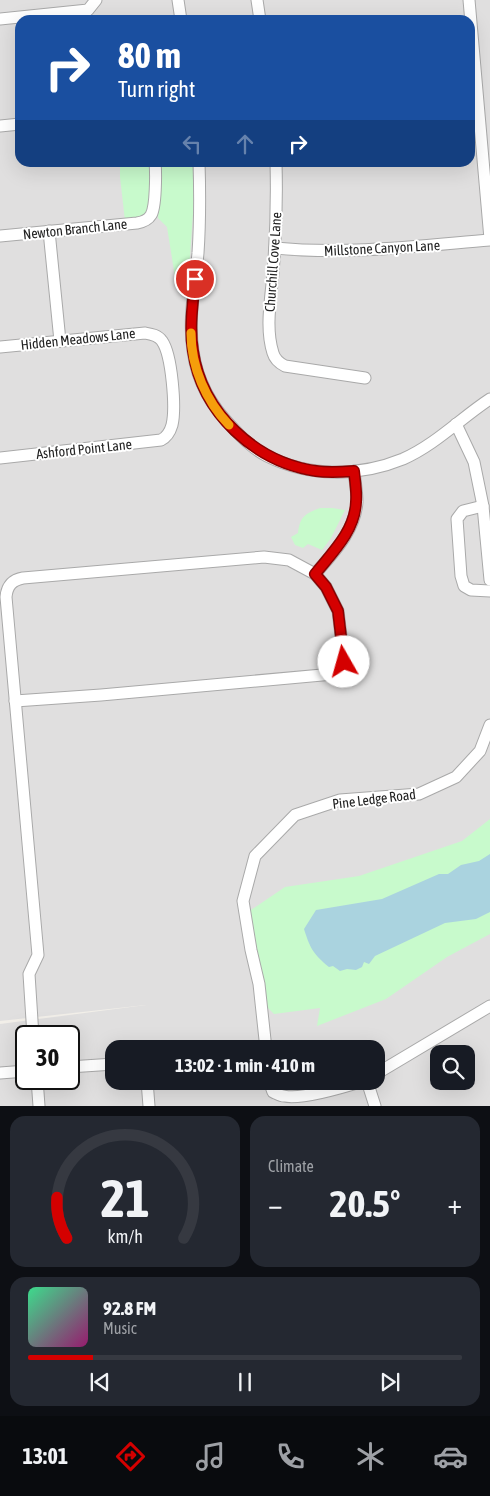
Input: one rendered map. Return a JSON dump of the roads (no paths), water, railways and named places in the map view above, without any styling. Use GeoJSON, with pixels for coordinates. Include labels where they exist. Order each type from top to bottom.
{"type":"FeatureCollection","features":[{"type":"Feature","properties":{"kind":"street"},"geometry":{"type":"LineString","coordinates":[[54,15],[88,10],[96,0]]}},
{"type":"Feature","properties":{"kind":"street"},"geometry":{"type":"LineString","coordinates":[[178,0],[180,15]]}},
{"type":"Feature","properties":{"kind":"street"},"geometry":{"type":"LineString","coordinates":[[258,0],[260,15]]}},
{"type":"Feature","properties":{"kind":"street"},"geometry":{"type":"LineString","coordinates":[[469,0],[471,15]]}},
{"type":"Feature","properties":{"kind":"street"},"geometry":{"type":"LineString","coordinates":[[0,19],[15,19]]}},
{"type":"Feature","properties":{"kind":"street"},"geometry":{"type":"LineString","coordinates":[[475,42],[484,106],[490,240]]}},
{"type":"Feature","properties":{"kind":"street"},"geometry":{"type":"LineString","coordinates":[[0,126],[15,124]]}},
{"type":"Feature","properties":{"kind":"street","name":"Newton Branch Lane"},"geometry":{"type":"LineString","coordinates":[[0,236],[144,221],[149,217],[153,208],[155,167]]}},
{"type":"Feature","properties":{"kind":"street"},"geometry":{"type":"LineString","coordinates":[[199,167],[199,229],[191,336],[196,366],[206,394],[224,419],[245,440],[267,456],[292,466],[318,472],[354,471],[387,465],[422,449],[490,400]]}},
{"type":"Feature","properties":{"kind":"street","name":"Churchill Cove Lane"},"geometry":{"type":"LineString","coordinates":[[276,167],[275,248],[269,326],[273,355],[276,361],[285,366],[365,378]]}},
{"type":"Feature","properties":{"kind":"street"},"geometry":{"type":"LineString","coordinates":[[50,232],[60,341]]}},
{"type":"Feature","properties":{"kind":"street","name":"Millstone Canyon Lane"},"geometry":{"type":"LineString","coordinates":[[275,248],[308,251],[357,251],[490,240]]}},
{"type":"Feature","properties":{"kind":"street","name":"Hidden Meadows Lane"},"geometry":{"type":"LineString","coordinates":[[0,347],[145,333],[156,336],[161,340],[166,349],[173,390],[172,425],[166,437]]}},
{"type":"Feature","properties":{"kind":"street"},"geometry":{"type":"LineString","coordinates":[[456,424],[474,462],[483,506],[490,580]]}},
{"type":"Feature","properties":{"kind":"street","name":"Ashford Point Lane"},"geometry":{"type":"LineString","coordinates":[[0,458],[156,442],[166,437]]}},
{"type":"Feature","properties":{"kind":"street"},"geometry":{"type":"LineString","coordinates":[[315,574],[342,540],[355,514],[357,501],[354,471]]}},
{"type":"Feature","properties":{"kind":"street"},"geometry":{"type":"LineString","coordinates":[[483,506],[463,511],[457,519],[461,576],[464,586],[472,590],[490,590]]}},
{"type":"Feature","properties":{"kind":"street"},"geometry":{"type":"LineString","coordinates":[[15,702],[334,674],[344,662],[338,611],[326,587],[315,574],[289,560],[264,557],[16,580],[7,589],[6,597],[15,702],[38,955],[29,974],[32,1025]]}},
{"type":"Feature","properties":{"kind":"street","name":"Pine Ledge Road"},"geometry":{"type":"LineString","coordinates":[[265,1040],[260,984],[251,950],[243,901],[255,856],[296,815],[340,800],[419,794],[456,776],[480,751],[490,725]]}},
{"type":"Feature","properties":{"kind":"street"},"geometry":{"type":"LineString","coordinates":[[385,1069],[490,1006]]}},
{"type":"Feature","properties":{"kind":"street"},"geometry":{"type":"LineString","coordinates":[[80,1066],[105,1065]]}},
{"type":"Feature","properties":{"kind":"street"},"geometry":{"type":"LineString","coordinates":[[0,1073],[15,1072]]}},
{"type":"Feature","properties":{"kind":"street"},"geometry":{"type":"LineString","coordinates":[[37,1090],[39,1106]]}},
{"type":"Feature","properties":{"kind":"street"},"geometry":{"type":"LineString","coordinates":[[148,1090],[149,1106]]}},
{"type":"Feature","properties":{"kind":"street"},"geometry":{"type":"LineString","coordinates":[[271,1090],[284,1096],[297,1096],[330,1090]]}},
{"type":"Feature","properties":{"kind":"street"},"geometry":{"type":"LineString","coordinates":[[370,1090],[374,1106]]}},
{"type":"Feature","properties":{"kind":"water"},"geometry":{"type":"Polygon","coordinates":[[[490,854],[490,912],[476,919],[445,923],[375,956],[369,964],[364,962],[362,967],[356,970],[347,969],[340,971],[333,966],[329,967],[310,946],[304,929],[316,910],[382,899],[439,874],[448,874],[461,865],[479,861],[490,854]]]}}]}
